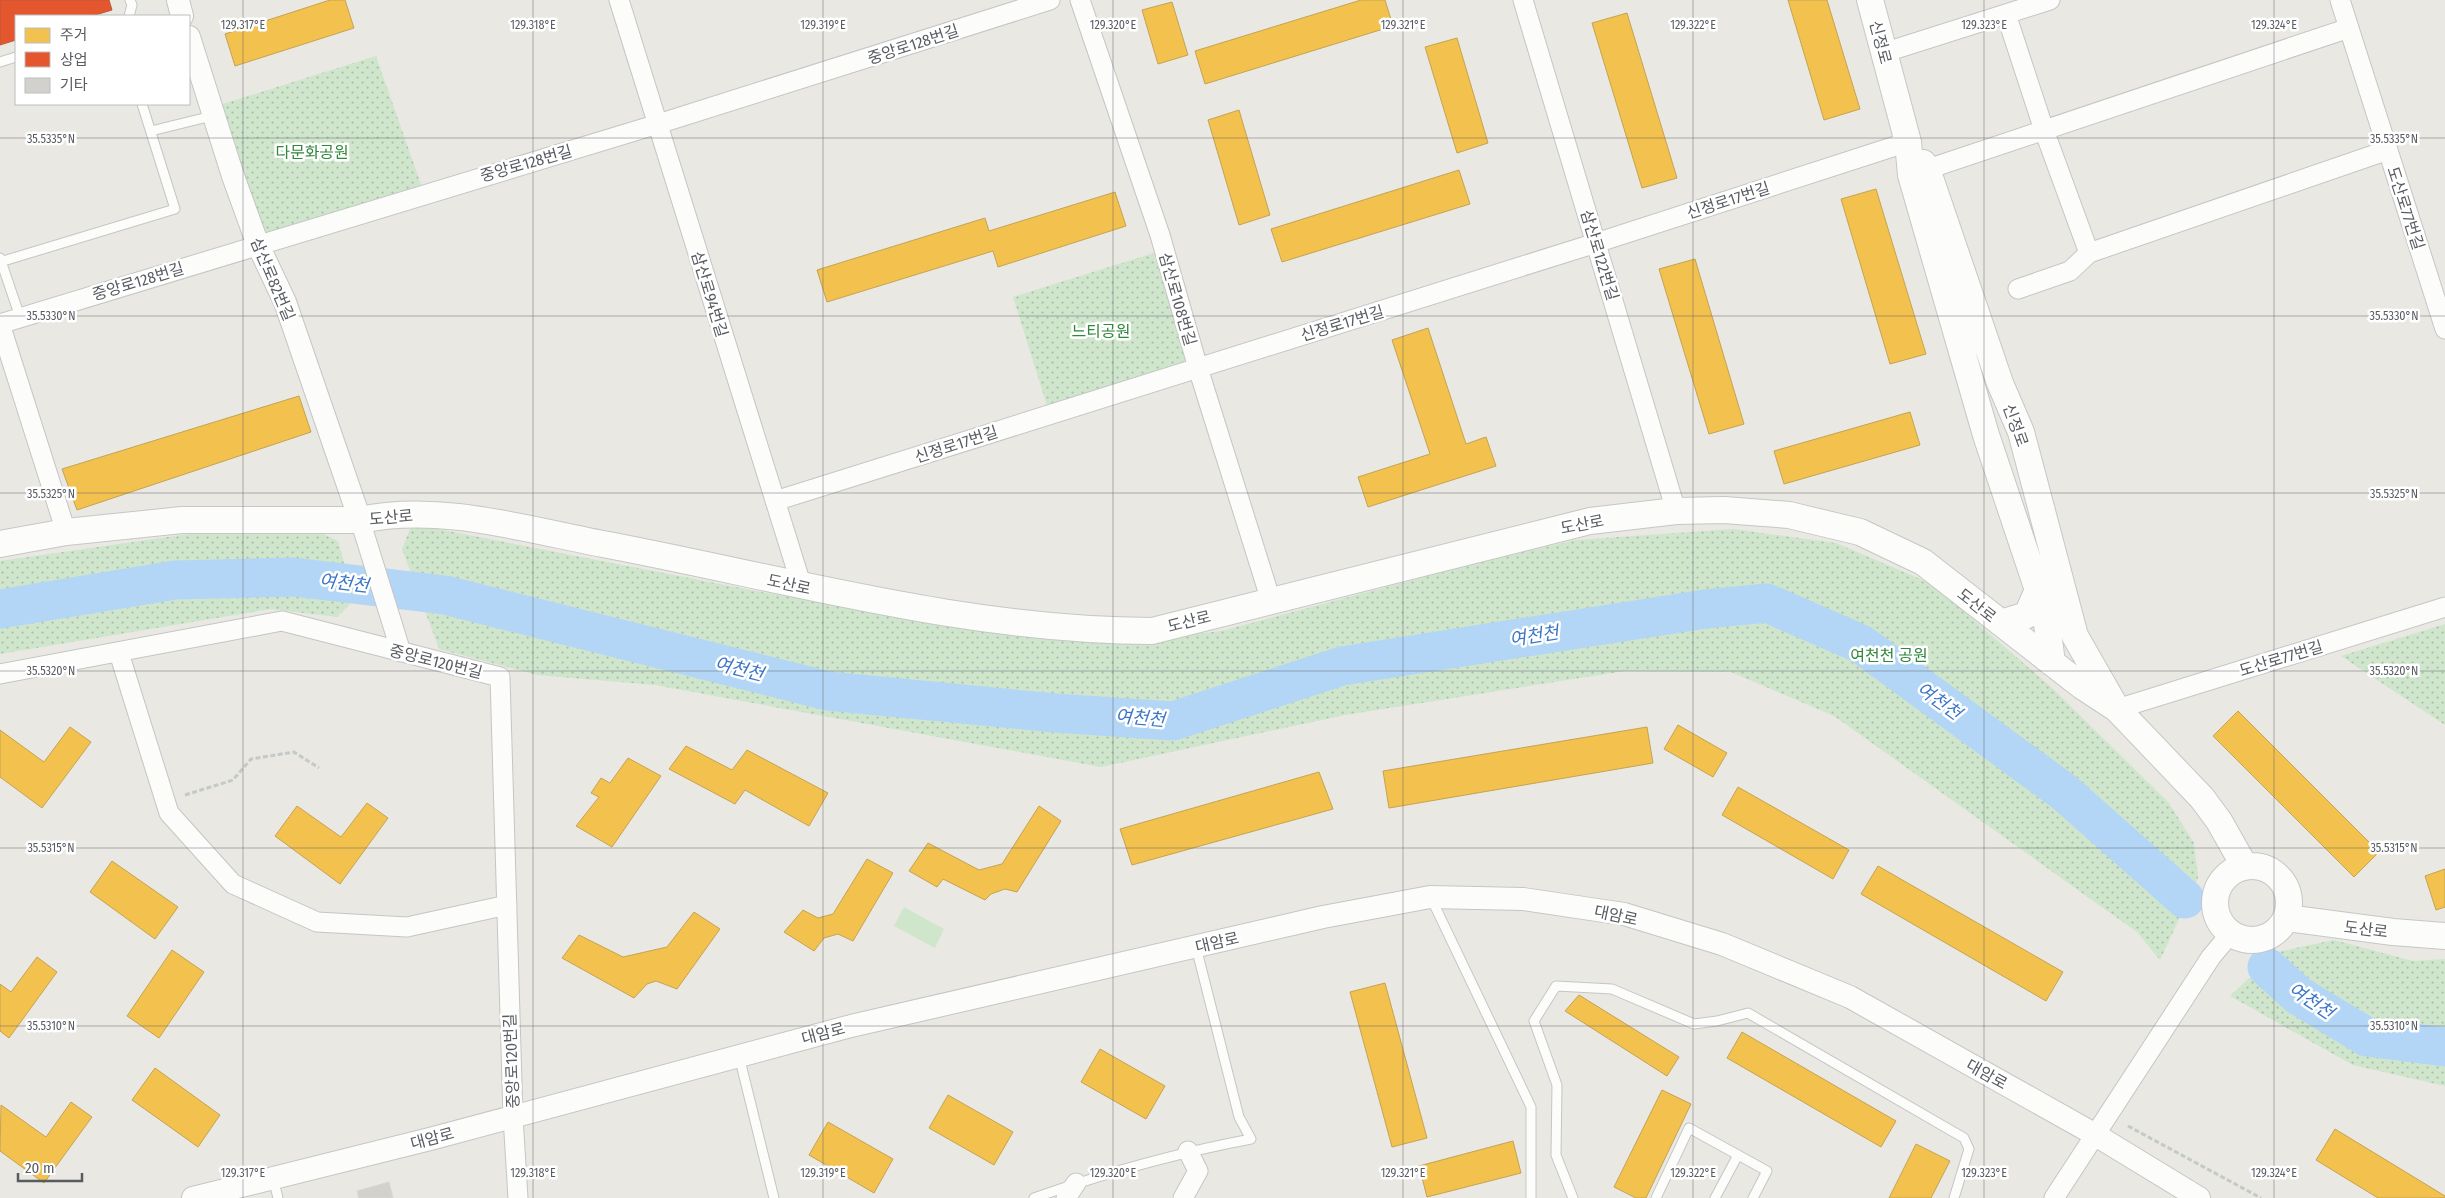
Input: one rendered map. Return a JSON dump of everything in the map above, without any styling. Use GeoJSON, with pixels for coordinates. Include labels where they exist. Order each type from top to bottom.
{"type":"FeatureCollection","features":[{"type":"Feature","properties":{"kind":"main road","name":"신정로"},"geometry":{"type":"LineString","coordinates":[[1870,0],[1908,142],[2000,383],[2021,432],[2075,636],[2117,709]]}},
{"type":"Feature","properties":{"kind":"main road","name":"신정로"},"geometry":{"type":"LineString","coordinates":[[1919,172],[1986,435],[2045,608],[2052,663]]}},
{"type":"Feature","properties":{"kind":"main road","name":"도산로"},"geometry":{"type":"LineString","coordinates":[[0,544],[66,532],[182,520],[360,520],[386,514],[414,513],[494,523],[648,552],[802,587],[1006,621],[1100,631],[1152,631],[1590,521],[1676,511],[1724,510],[1789,514],[1860,532],[1923,562],[2082,686],[2117,709],[2202,798],[2219,821],[2245,867]]}},
{"type":"Feature","properties":{"kind":"main road"},"geometry":{"type":"LineString","coordinates":[[2001,623],[2027,615],[2038,590]]}},
{"type":"Feature","properties":{"kind":"main road"},"geometry":{"type":"LineString","coordinates":[[2258,866],[2272,871],[2285,885],[2290,904],[2286,918],[2278,929],[2265,938],[2242,939],[2231,933],[2221,923],[2216,906],[2218,890],[2225,878],[2236,870],[2258,866]]}},
{"type":"Feature","properties":{"kind":"main road","name":"도산로"},"geometry":{"type":"LineString","coordinates":[[2286,918],[2393,932],[2445,936]]}},
{"type":"Feature","properties":{"kind":"street"},"geometry":{"type":"LineString","coordinates":[[178,0],[182,15]]}},
{"type":"Feature","properties":{"kind":"street","name":"삼산로94번길"},"geometry":{"type":"LineString","coordinates":[[619,0],[802,587]]}},
{"type":"Feature","properties":{"kind":"street","name":"중앙로128번길"},"geometry":{"type":"LineString","coordinates":[[0,324],[258,244],[658,124],[1050,0]]}},
{"type":"Feature","properties":{"kind":"street","name":"삼산로108번길"},"geometry":{"type":"LineString","coordinates":[[1080,0],[1160,235],[1198,368],[1271,601]]}},
{"type":"Feature","properties":{"kind":"street","name":"삼산로122번길"},"geometry":{"type":"LineString","coordinates":[[1523,0],[1676,511]]}},
{"type":"Feature","properties":{"kind":"street"},"geometry":{"type":"LineString","coordinates":[[1883,52],[2050,0]]}},
{"type":"Feature","properties":{"kind":"street","name":"도산로77번길"},"geometry":{"type":"LineString","coordinates":[[2340,0],[2445,329]]}},
{"type":"Feature","properties":{"kind":"street"},"geometry":{"type":"LineString","coordinates":[[2006,14],[2044,130],[2089,253]]}},
{"type":"Feature","properties":{"kind":"street"},"geometry":{"type":"LineString","coordinates":[[1919,172],[2349,28]]}},
{"type":"Feature","properties":{"kind":"street","name":"삼산로82번길"},"geometry":{"type":"LineString","coordinates":[[190,40],[213,116],[258,244],[286,302],[360,520]]}},
{"type":"Feature","properties":{"kind":"street","name":"신정로17번길"},"geometry":{"type":"LineString","coordinates":[[775,501],[1596,243],[1908,142]]}},
{"type":"Feature","properties":{"kind":"street"},"geometry":{"type":"LineString","coordinates":[[2018,288],[2070,271],[2089,253],[2388,150]]}},
{"type":"Feature","properties":{"kind":"street"},"geometry":{"type":"LineString","coordinates":[[0,324],[66,532]]}},
{"type":"Feature","properties":{"kind":"street"},"geometry":{"type":"LineString","coordinates":[[360,520],[402,652]]}},
{"type":"Feature","properties":{"kind":"street","name":"도산로77번길"},"geometry":{"type":"LineString","coordinates":[[2117,709],[2445,607]]}},
{"type":"Feature","properties":{"kind":"street","name":"중앙로120번길"},"geometry":{"type":"LineString","coordinates":[[0,674],[282,621],[500,677],[513,1117],[518,1198]]}},
{"type":"Feature","properties":{"kind":"street"},"geometry":{"type":"LineString","coordinates":[[119,653],[169,813],[233,884],[317,922],[407,927],[507,905]]}},
{"type":"Feature","properties":{"kind":"street","name":"대암로"},"geometry":{"type":"LineString","coordinates":[[193,1198],[275,1188],[513,1117],[851,1026],[1323,917],[1430,897],[1523,899],[1624,914],[1722,944],[1850,997],[2094,1134],[2200,1198]]}},
{"type":"Feature","properties":{"kind":"street"},"geometry":{"type":"LineString","coordinates":[[2054,1198],[2094,1134],[2212,957],[2231,933]]}},
{"type":"Feature","properties":{"kind":"street"},"geometry":{"type":"LineString","coordinates":[[1183,1198],[1198,1171],[1188,1151]]}},
{"type":"Feature","properties":{"kind":"lane"},"geometry":{"type":"LineString","coordinates":[[129,15],[132,5],[130,0]]}},
{"type":"Feature","properties":{"kind":"lane"},"geometry":{"type":"LineString","coordinates":[[0,62],[15,57]]}},
{"type":"Feature","properties":{"kind":"lane"},"geometry":{"type":"LineString","coordinates":[[20,317],[0,261],[175,209],[142,105]]}},
{"type":"Feature","properties":{"kind":"lane"},"geometry":{"type":"LineString","coordinates":[[151,131],[213,116]]}},
{"type":"Feature","properties":{"kind":"lane"},"geometry":{"type":"LineString","coordinates":[[1430,897],[1531,1107],[1531,1198]]}},
{"type":"Feature","properties":{"kind":"lane"},"geometry":{"type":"LineString","coordinates":[[1034,1198],[1071,1191],[1188,1151],[1251,1139],[1239,1117],[1196,946]]}},
{"type":"Feature","properties":{"kind":"lane"},"geometry":{"type":"LineString","coordinates":[[1573,1198],[1556,1155],[1557,1085],[1534,1021],[1556,986],[1612,989],[1694,1024],[1717,1021],[1748,1013],[1964,1138],[1969,1149],[1954,1198]]}},
{"type":"Feature","properties":{"kind":"lane"},"geometry":{"type":"LineString","coordinates":[[738,1056],[774,1198]]}},
{"type":"Feature","properties":{"kind":"lane"},"geometry":{"type":"LineString","coordinates":[[1656,1198],[1689,1128],[1767,1171],[1753,1198]]}},
{"type":"Feature","properties":{"kind":"lane"},"geometry":{"type":"LineString","coordinates":[[1715,1198],[1738,1155]]}},
{"type":"Feature","properties":{"kind":"path"},"geometry":{"type":"LineString","coordinates":[[165,802],[208,786],[233,780],[251,759],[294,752],[319,768]]}},
{"type":"Feature","properties":{"kind":"path"},"geometry":{"type":"LineString","coordinates":[[2128,1126],[2261,1198]]}},
{"type":"Feature","properties":{"kind":"green space","name":"다문화공원"},"geometry":{"type":"Polygon","coordinates":[[[376,56],[424,193],[258,245],[210,108],[376,56]]]}},
{"type":"Feature","properties":{"kind":"green space","name":"느티공원"},"geometry":{"type":"Polygon","coordinates":[[[1154,253],[1190,364],[1048,409],[1013,297],[1154,253]]]}},
{"type":"Feature","properties":{"kind":"green space","name":"여천천 공원"},"geometry":{"type":"Polygon","coordinates":[[[412,524],[766,593],[1051,636],[1150,639],[1221,631],[1492,559],[1576,540],[1733,529],[1836,543],[1932,584],[2051,687],[2169,803],[2194,843],[2198,878],[2160,960],[2137,932],[1834,716],[1731,672],[1625,671],[1345,715],[1101,767],[655,685],[537,675],[439,649],[402,549],[412,524]]]}},
{"type":"Feature","properties":{"kind":"green space"},"geometry":{"type":"Polygon","coordinates":[[[321,533],[338,541],[355,599],[337,617],[271,609],[0,654],[0,561],[189,534],[321,533]]]}},
{"type":"Feature","properties":{"kind":"green space"},"geometry":{"type":"Polygon","coordinates":[[[2445,624],[2445,725],[2341,656],[2445,624]]]}},
{"type":"Feature","properties":{"kind":"green space"},"geometry":{"type":"Polygon","coordinates":[[[904,907],[944,929],[935,948],[894,926],[904,907]]]}},
{"type":"Feature","properties":{"kind":"green space"},"geometry":{"type":"Polygon","coordinates":[[[2334,940],[2413,961],[2445,959],[2445,1086],[2353,1065],[2230,996],[2277,952],[2334,940]]]}},
{"type":"Feature","properties":{"kind":"building: 주거"},"geometry":{"type":"Polygon","coordinates":[[[330,0],[345,0],[354,28],[235,66],[225,34],[330,0]]]}},
{"type":"Feature","properties":{"kind":"building: 주거"},"geometry":{"type":"Polygon","coordinates":[[[1361,0],[1385,0],[1393,26],[1205,84],[1195,51],[1361,0]]]}},
{"type":"Feature","properties":{"kind":"building: 주거"},"geometry":{"type":"Polygon","coordinates":[[[1788,0],[1827,0],[1860,109],[1824,120],[1788,0]]]}},
{"type":"Feature","properties":{"kind":"building: 주거"},"geometry":{"type":"Polygon","coordinates":[[[1172,2],[1188,55],[1158,64],[1142,10],[1172,2]]]}},
{"type":"Feature","properties":{"kind":"building: 주거"},"geometry":{"type":"Polygon","coordinates":[[[1627,13],[1677,178],[1642,188],[1592,23],[1627,13]]]}},
{"type":"Feature","properties":{"kind":"building: 주거"},"geometry":{"type":"Polygon","coordinates":[[[1457,38],[1488,143],[1457,153],[1425,47],[1457,38]]]}},
{"type":"Feature","properties":{"kind":"building: 주거"},"geometry":{"type":"Polygon","coordinates":[[[1239,110],[1270,215],[1239,225],[1208,120],[1239,110]]]}},
{"type":"Feature","properties":{"kind":"building: 주거"},"geometry":{"type":"Polygon","coordinates":[[[1459,170],[1470,204],[1282,262],[1271,229],[1459,170]]]}},
{"type":"Feature","properties":{"kind":"building: 주거"},"geometry":{"type":"Polygon","coordinates":[[[1876,189],[1926,354],[1890,364],[1841,199],[1876,189]]]}},
{"type":"Feature","properties":{"kind":"building: 주거"},"geometry":{"type":"Polygon","coordinates":[[[1115,192],[1126,226],[998,267],[993,251],[827,302],[817,270],[985,218],[989,231],[1115,192]]]}},
{"type":"Feature","properties":{"kind":"building: 주거"},"geometry":{"type":"Polygon","coordinates":[[[1695,259],[1744,424],[1709,434],[1659,269],[1695,259]]]}},
{"type":"Feature","properties":{"kind":"building: 주거"},"geometry":{"type":"Polygon","coordinates":[[[1428,328],[1466,444],[1486,437],[1496,466],[1368,507],[1358,477],[1430,454],[1392,340],[1428,328]]]}},
{"type":"Feature","properties":{"kind":"building: 주거"},"geometry":{"type":"Polygon","coordinates":[[[299,396],[311,432],[77,510],[62,469],[299,396]]]}},
{"type":"Feature","properties":{"kind":"building: 주거"},"geometry":{"type":"Polygon","coordinates":[[[1910,412],[1920,445],[1784,484],[1774,451],[1910,412]]]}},
{"type":"Feature","properties":{"kind":"building: 주거"},"geometry":{"type":"Polygon","coordinates":[[[2238,711],[2379,852],[2354,877],[2213,736],[2238,711]]]}},
{"type":"Feature","properties":{"kind":"building: 주거"},"geometry":{"type":"Polygon","coordinates":[[[1678,725],[1727,753],[1713,777],[1664,749],[1678,725]]]}},
{"type":"Feature","properties":{"kind":"building: 주거"},"geometry":{"type":"Polygon","coordinates":[[[70,727],[91,742],[42,808],[0,777],[0,730],[44,762],[70,727]]]}},
{"type":"Feature","properties":{"kind":"building: 주거"},"geometry":{"type":"Polygon","coordinates":[[[1647,727],[1653,763],[1389,808],[1383,771],[1647,727]]]}},
{"type":"Feature","properties":{"kind":"building: 주거"},"geometry":{"type":"Polygon","coordinates":[[[686,746],[732,770],[747,750],[828,793],[809,826],[745,790],[735,804],[669,769],[686,746]]]}},
{"type":"Feature","properties":{"kind":"building: 주거"},"geometry":{"type":"Polygon","coordinates":[[[628,758],[661,776],[612,847],[576,826],[599,797],[591,793],[601,778],[610,783],[628,758]]]}},
{"type":"Feature","properties":{"kind":"building: 주거"},"geometry":{"type":"Polygon","coordinates":[[[1319,772],[1333,809],[1132,865],[1120,829],[1319,772]]]}},
{"type":"Feature","properties":{"kind":"building: 주거"},"geometry":{"type":"Polygon","coordinates":[[[1738,787],[1849,850],[1833,879],[1722,815],[1738,787]]]}},
{"type":"Feature","properties":{"kind":"building: 주거"},"geometry":{"type":"Polygon","coordinates":[[[367,803],[388,818],[340,884],[275,836],[297,806],[341,837],[367,803]]]}},
{"type":"Feature","properties":{"kind":"building: 주거"},"geometry":{"type":"Polygon","coordinates":[[[1039,806],[1061,821],[1017,892],[1005,889],[991,894],[985,900],[943,879],[937,887],[909,871],[928,843],[979,870],[1002,864],[1039,806]]]}},
{"type":"Feature","properties":{"kind":"building: 주거"},"geometry":{"type":"Polygon","coordinates":[[[867,859],[893,873],[853,941],[838,934],[824,938],[814,951],[784,932],[803,910],[818,918],[833,914],[867,859]]]}},
{"type":"Feature","properties":{"kind":"building: 주거"},"geometry":{"type":"Polygon","coordinates":[[[112,861],[178,907],[155,939],[90,892],[112,861]]]}},
{"type":"Feature","properties":{"kind":"building: 주거"},"geometry":{"type":"Polygon","coordinates":[[[1878,866],[2063,972],[2046,1001],[1861,894],[1878,866]]]}},
{"type":"Feature","properties":{"kind":"building: 주거"},"geometry":{"type":"Polygon","coordinates":[[[2445,869],[2445,907],[2436,910],[2425,876],[2445,869]]]}},
{"type":"Feature","properties":{"kind":"building: 주거"},"geometry":{"type":"Polygon","coordinates":[[[694,912],[720,929],[677,989],[656,981],[647,984],[634,998],[562,958],[579,935],[623,957],[667,947],[694,912]]]}},
{"type":"Feature","properties":{"kind":"building: 주거"},"geometry":{"type":"Polygon","coordinates":[[[172,950],[204,972],[159,1038],[127,1016],[172,950]]]}},
{"type":"Feature","properties":{"kind":"building: 주거"},"geometry":{"type":"Polygon","coordinates":[[[37,957],[57,972],[9,1038],[0,1031],[0,984],[11,992],[37,957]]]}},
{"type":"Feature","properties":{"kind":"building: 주거"},"geometry":{"type":"Polygon","coordinates":[[[1385,983],[1427,1138],[1392,1147],[1350,992],[1385,983]]]}},
{"type":"Feature","properties":{"kind":"building: 주거"},"geometry":{"type":"Polygon","coordinates":[[[1579,995],[1679,1057],[1667,1076],[1565,1011],[1579,995]]]}},
{"type":"Feature","properties":{"kind":"building: 주거"},"geometry":{"type":"Polygon","coordinates":[[[1742,1032],[1896,1121],[1881,1147],[1727,1058],[1742,1032]]]}},
{"type":"Feature","properties":{"kind":"building: 주거"},"geometry":{"type":"Polygon","coordinates":[[[1100,1049],[1165,1086],[1146,1119],[1081,1082],[1100,1049]]]}},
{"type":"Feature","properties":{"kind":"building: 주거"},"geometry":{"type":"Polygon","coordinates":[[[155,1068],[220,1115],[198,1147],[132,1100],[155,1068]]]}},
{"type":"Feature","properties":{"kind":"building: 주거"},"geometry":{"type":"Polygon","coordinates":[[[1662,1090],[1691,1104],[1646,1198],[1636,1198],[1614,1187],[1662,1090]]]}},
{"type":"Feature","properties":{"kind":"building: 주거"},"geometry":{"type":"Polygon","coordinates":[[[948,1095],[1013,1132],[994,1165],[929,1128],[948,1095]]]}},
{"type":"Feature","properties":{"kind":"building: 주거"},"geometry":{"type":"Polygon","coordinates":[[[71,1102],[92,1117],[44,1183],[0,1151],[1,1105],[46,1137],[71,1102]]]}},
{"type":"Feature","properties":{"kind":"building: 주거"},"geometry":{"type":"Polygon","coordinates":[[[828,1122],[893,1159],[874,1193],[809,1155],[828,1122]]]}},
{"type":"Feature","properties":{"kind":"building: 주거"},"geometry":{"type":"Polygon","coordinates":[[[2335,1129],[2445,1196],[2445,1198],[2378,1198],[2316,1160],[2335,1129]]]}},
{"type":"Feature","properties":{"kind":"building: 주거"},"geometry":{"type":"Polygon","coordinates":[[[1513,1141],[1521,1173],[1427,1197],[1419,1166],[1513,1141]]]}},
{"type":"Feature","properties":{"kind":"building: 주거"},"geometry":{"type":"Polygon","coordinates":[[[1916,1144],[1950,1161],[1931,1198],[1889,1198],[1916,1144]]]}},
{"type":"Feature","properties":{"kind":"building: 상업"},"geometry":{"type":"Polygon","coordinates":[[[0,0],[109,0],[112,10],[95,15],[15,15],[15,40],[0,45],[0,0]]]}},
{"type":"Feature","properties":{"kind":"building: 기타"},"geometry":{"type":"Polygon","coordinates":[[[389,1182],[393,1198],[359,1198],[357,1191],[389,1182]]]}},
{"type":"Feature","properties":{"kind":"waterway","name":"여천천"},"geometry":{"type":"LineString","coordinates":[[0,609],[175,580],[293,577],[445,595],[828,691],[1055,713],[1173,721],[1342,666],[1705,609],[1767,603],[1861,644],[2064,792],[2185,899]]}},
{"type":"Feature","properties":{"kind":"waterway","name":"여천천"},"geometry":{"type":"LineString","coordinates":[[2267,967],[2299,996],[2367,1037],[2445,1047]]}}]}
